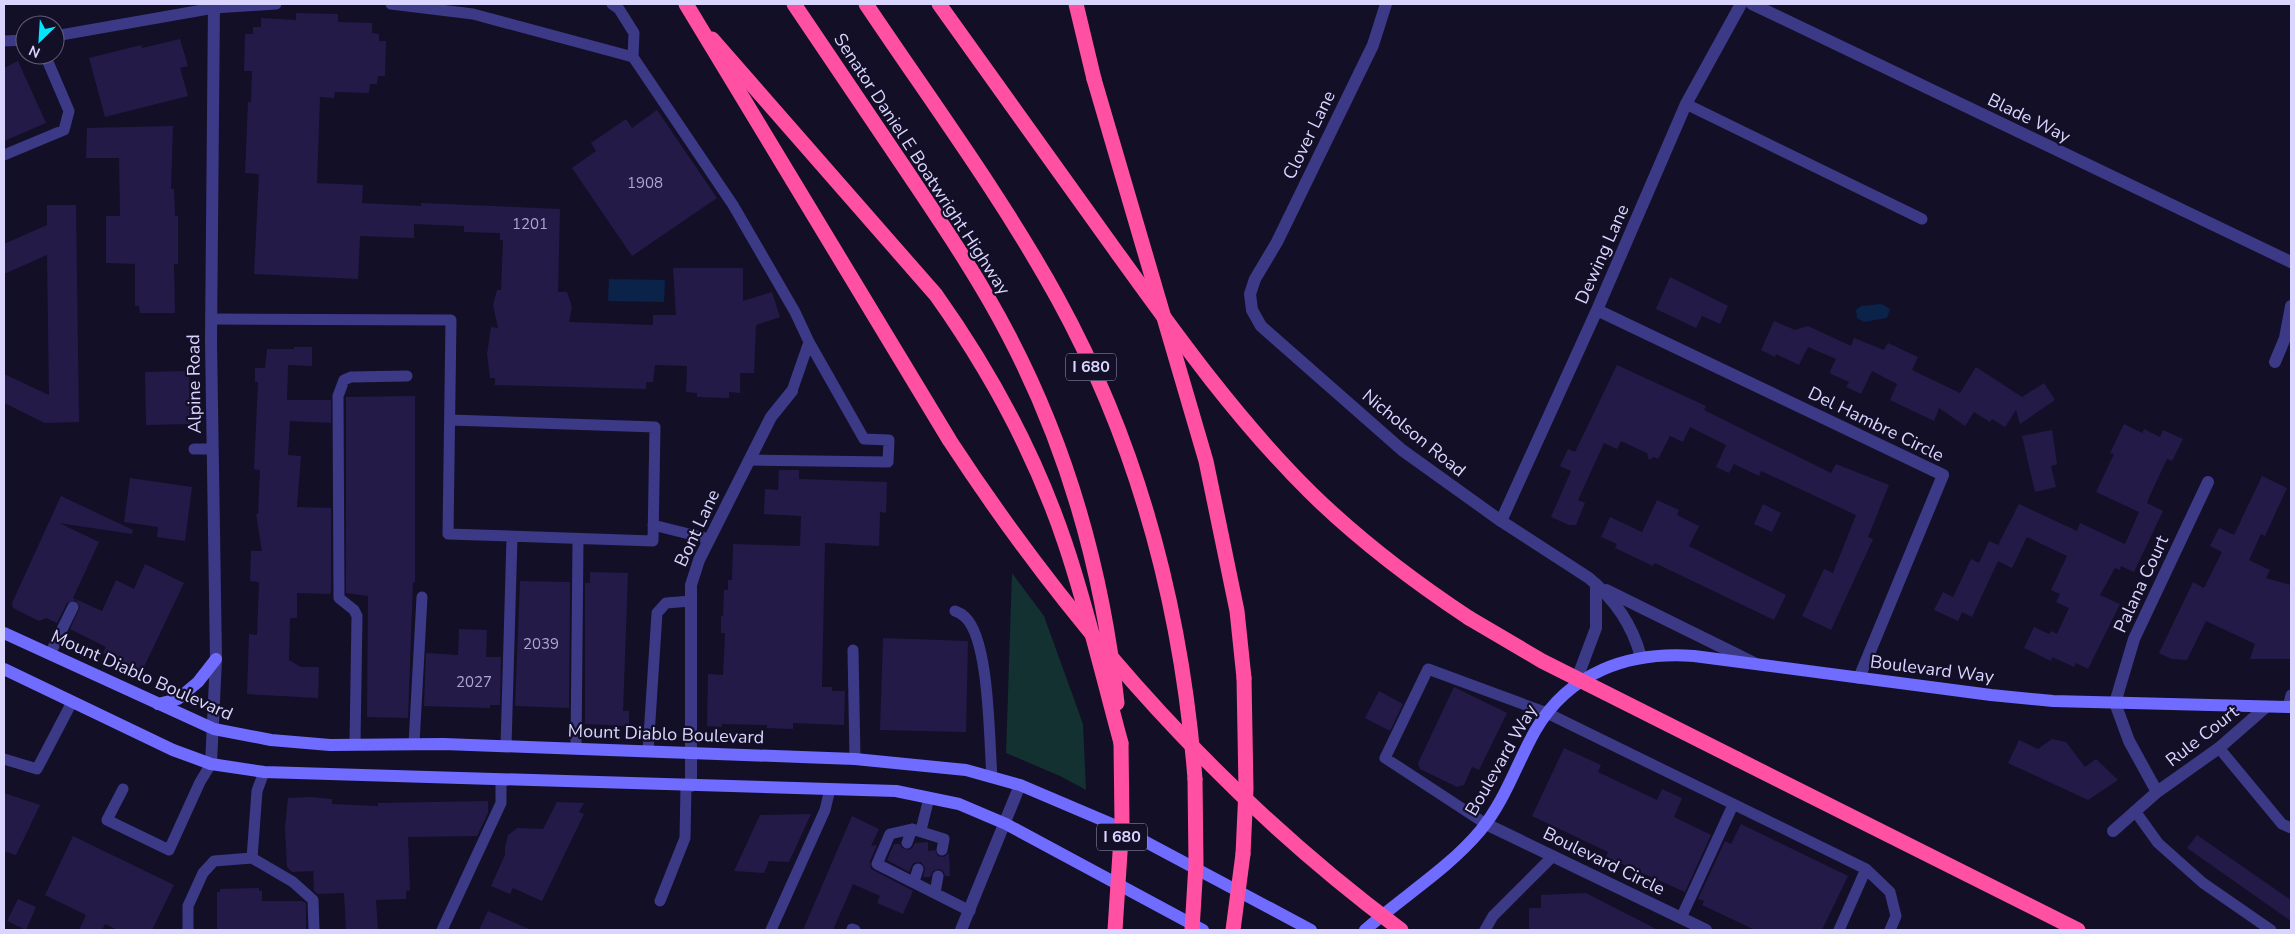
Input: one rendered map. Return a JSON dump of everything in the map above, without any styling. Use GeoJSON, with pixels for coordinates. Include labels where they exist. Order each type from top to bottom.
{"type":"FeatureCollection","features":[{"type":"Feature","properties":{"kind":"highway"},"geometry":{"type":"LineString","coordinates":[[682,4],[936,296],[990,377],[1034,464],[1063,537],[1121,743]]}},
{"type":"Feature","properties":{"kind":"highway"},"geometry":{"type":"LineString","coordinates":[[686,4],[950,441],[996,510],[1045,578],[1097,643],[1181,736],[1300,849],[1401,930]]}},
{"type":"Feature","properties":{"kind":"highway","name":"Senator Daniel E Boatwright Highway"},"geometry":{"type":"LineString","coordinates":[[794,4],[968,263],[1009,336],[1041,403],[1074,489],[1096,570],[1112,658],[1121,743],[1122,822],[1115,930]]}},
{"type":"Feature","properties":{"kind":"highway","name":"I 680"},"geometry":{"type":"LineString","coordinates":[[866,4],[1038,263],[1078,337],[1109,408],[1140,492],[1172,610],[1187,692],[1195,779],[1196,864],[1192,930]]}},
{"type":"Feature","properties":{"kind":"highway"},"geometry":{"type":"LineString","coordinates":[[939,4],[1180,340],[1257,435],[1312,494],[1404,572],[1468,618],[1542,661],[2078,930]]}},
{"type":"Feature","properties":{"kind":"highway"},"geometry":{"type":"LineString","coordinates":[[1076,4],[1094,79],[1206,461],[1237,611],[1244,678],[1246,789],[1243,854],[1233,930]]}},
{"type":"Feature","properties":{"kind":"main road","name":"Mount Diablo Boulevard"},"geometry":{"type":"LineString","coordinates":[[4,633],[214,729],[271,740],[355,744],[506,746],[855,759],[966,770],[1020,785],[1114,825],[1311,930]]}},
{"type":"Feature","properties":{"kind":"main road","name":"Boulevard Way"},"geometry":{"type":"LineString","coordinates":[[1365,930],[1462,849],[1486,824],[1504,796],[1533,735],[1547,713],[1575,684],[1612,664],[1641,657],[1688,655],[2009,696],[2115,703],[2266,707],[2290,703]]}},
{"type":"Feature","properties":{"kind":"main road"},"geometry":{"type":"LineString","coordinates":[[158,704],[178,699],[198,682],[216,659]]}},
{"type":"Feature","properties":{"kind":"main road"},"geometry":{"type":"LineString","coordinates":[[4,669],[173,750],[211,764],[264,772],[896,791],[959,804],[1006,824],[1203,930]]}},
{"type":"Feature","properties":{"kind":"street","name":"Clover Lane"},"geometry":{"type":"LineString","coordinates":[[1255,279],[1276,242],[1374,44],[1386,4]]}},
{"type":"Feature","properties":{"kind":"street","name":"Dewing Lane"},"geometry":{"type":"LineString","coordinates":[[1501,521],[1597,310],[1686,104],[1741,4]]}},
{"type":"Feature","properties":{"kind":"street","name":"Blade Way"},"geometry":{"type":"LineString","coordinates":[[1752,4],[2291,262]]}},
{"type":"Feature","properties":{"kind":"street","name":"Alpine Road"},"geometry":{"type":"LineString","coordinates":[[211,764],[216,659],[211,319],[214,6]]}},
{"type":"Feature","properties":{"kind":"street","name":"Nicholson Road"},"geometry":{"type":"LineString","coordinates":[[1255,279],[1250,294],[1252,310],[1261,326],[1402,450],[1501,521],[1596,584],[1754,663]]}},
{"type":"Feature","properties":{"kind":"street"},"geometry":{"type":"LineString","coordinates":[[2275,362],[2285,338],[2291,306]]}},
{"type":"Feature","properties":{"kind":"street","name":"Del Hambre Circle"},"geometry":{"type":"LineString","coordinates":[[1597,310],[1943,475],[1860,678]]}},
{"type":"Feature","properties":{"kind":"street","name":"Bont Lane"},"geometry":{"type":"LineString","coordinates":[[688,786],[691,753],[691,585],[709,539],[771,417],[792,391]]}},
{"type":"Feature","properties":{"kind":"street","name":"Palana Court"},"geometry":{"type":"LineString","coordinates":[[2115,703],[2134,639],[2208,482]]}},
{"type":"Feature","properties":{"kind":"street","name":"Nicholson Road"},"geometry":{"type":"LineString","coordinates":[[1596,584],[1626,620],[1641,657]]}},
{"type":"Feature","properties":{"kind":"street","name":"Boulevard Way"},"geometry":{"type":"LineString","coordinates":[[1575,684],[1596,628],[1596,584]]}},
{"type":"Feature","properties":{"kind":"street","name":"Rule Court"},"geometry":{"type":"LineString","coordinates":[[2115,703],[2129,741],[2157,792]]}},
{"type":"Feature","properties":{"kind":"street","name":"Rule Court"},"geometry":{"type":"LineString","coordinates":[[2113,831],[2157,792],[2219,748],[2266,707]]}},
{"type":"Feature","properties":{"kind":"street"},"geometry":{"type":"LineString","coordinates":[[962,930],[1020,785]]}},
{"type":"Feature","properties":{"kind":"street","name":"Boulevard Circle"},"geometry":{"type":"LineString","coordinates":[[1486,824],[1706,930]]}},
{"type":"Feature","properties":{"kind":"lane"},"geometry":{"type":"LineString","coordinates":[[65,34],[214,6],[276,4]]}},
{"type":"Feature","properties":{"kind":"lane"},"geometry":{"type":"LineString","coordinates":[[391,4],[411,4],[473,14],[633,57]]}},
{"type":"Feature","properties":{"kind":"lane"},"geometry":{"type":"LineString","coordinates":[[612,4],[619,9],[634,33],[633,57],[733,205],[795,312],[809,342],[864,439],[889,440],[888,462],[749,460]]}},
{"type":"Feature","properties":{"kind":"lane"},"geometry":{"type":"LineString","coordinates":[[4,155],[64,130],[69,111],[49,65]]}},
{"type":"Feature","properties":{"kind":"lane"},"geometry":{"type":"LineString","coordinates":[[1686,104],[1922,220]]}},
{"type":"Feature","properties":{"kind":"lane"},"geometry":{"type":"LineString","coordinates":[[211,319],[452,320],[450,420],[448,534],[653,541],[655,427],[450,420]]}},
{"type":"Feature","properties":{"kind":"lane"},"geometry":{"type":"LineString","coordinates":[[792,391],[809,342]]}},
{"type":"Feature","properties":{"kind":"lane"},"geometry":{"type":"LineString","coordinates":[[355,744],[357,616],[354,610],[339,598],[338,396],[344,380],[351,377],[407,376]]}},
{"type":"Feature","properties":{"kind":"lane"},"geometry":{"type":"LineString","coordinates":[[194,449],[212,449]]}},
{"type":"Feature","properties":{"kind":"lane"},"geometry":{"type":"LineString","coordinates":[[653,524],[709,539]]}},
{"type":"Feature","properties":{"kind":"lane"},"geometry":{"type":"LineString","coordinates":[[506,746],[512,536]]}},
{"type":"Feature","properties":{"kind":"lane"},"geometry":{"type":"LineString","coordinates":[[576,749],[578,539]]}},
{"type":"Feature","properties":{"kind":"lane"},"geometry":{"type":"LineString","coordinates":[[414,744],[422,597]]}},
{"type":"Feature","properties":{"kind":"lane"},"geometry":{"type":"LineString","coordinates":[[648,751],[658,613],[666,603],[690,601]]}},
{"type":"Feature","properties":{"kind":"lane"},"geometry":{"type":"LineString","coordinates":[[50,654],[72,607]]}},
{"type":"Feature","properties":{"kind":"lane"},"geometry":{"type":"LineString","coordinates":[[955,611],[964,616],[971,625],[984,663],[992,777]]}},
{"type":"Feature","properties":{"kind":"lane"},"geometry":{"type":"LineString","coordinates":[[853,650],[855,759]]}},
{"type":"Feature","properties":{"kind":"lane"},"geometry":{"type":"LineString","coordinates":[[1486,824],[1385,758],[1428,669],[1547,713],[1866,869],[1890,892],[1896,916],[1890,930]]}},
{"type":"Feature","properties":{"kind":"lane"},"geometry":{"type":"LineString","coordinates":[[4,759],[37,769],[72,702]]}},
{"type":"Feature","properties":{"kind":"lane"},"geometry":{"type":"LineString","coordinates":[[2219,748],[2282,824],[2291,828]]}},
{"type":"Feature","properties":{"kind":"lane"},"geometry":{"type":"LineString","coordinates":[[123,789],[107,820],[169,850],[200,782],[211,764]]}},
{"type":"Feature","properties":{"kind":"lane"},"geometry":{"type":"LineString","coordinates":[[252,858],[257,791],[264,772]]}},
{"type":"Feature","properties":{"kind":"lane"},"geometry":{"type":"LineString","coordinates":[[442,930],[501,803],[501,780]]}},
{"type":"Feature","properties":{"kind":"lane"},"geometry":{"type":"LineString","coordinates":[[660,901],[685,838],[688,786]]}},
{"type":"Feature","properties":{"kind":"lane"},"geometry":{"type":"LineString","coordinates":[[771,930],[825,810],[830,789]]}},
{"type":"Feature","properties":{"kind":"lane"},"geometry":{"type":"LineString","coordinates":[[907,843],[922,834],[929,798]]}},
{"type":"Feature","properties":{"kind":"lane"},"geometry":{"type":"LineString","coordinates":[[1681,918],[1733,805]]}},
{"type":"Feature","properties":{"kind":"lane"},"geometry":{"type":"LineString","coordinates":[[2135,811],[2158,843],[2203,883],[2271,930]]}},
{"type":"Feature","properties":{"kind":"lane"},"geometry":{"type":"LineString","coordinates":[[942,850],[944,839],[922,834],[890,834],[877,864],[899,869],[914,882],[970,910]]}},
{"type":"Feature","properties":{"kind":"lane"},"geometry":{"type":"LineString","coordinates":[[1485,930],[1493,916],[1553,856]]}},
{"type":"Feature","properties":{"kind":"lane"},"geometry":{"type":"LineString","coordinates":[[188,930],[188,906],[203,873],[214,861],[252,858],[293,882],[313,900],[314,930]]}},
{"type":"Feature","properties":{"kind":"lane"},"geometry":{"type":"LineString","coordinates":[[914,882],[918,869]]}},
{"type":"Feature","properties":{"kind":"lane"},"geometry":{"type":"LineString","coordinates":[[1839,930],[1866,869]]}},
{"type":"Feature","properties":{"kind":"lane"},"geometry":{"type":"LineString","coordinates":[[936,893],[938,876]]}},
{"type":"Feature","properties":{"kind":"green space"},"geometry":{"type":"Polygon","coordinates":[[[1012,573],[1044,616],[1083,724],[1086,790],[1060,776],[1006,753],[1012,573]]]}},
{"type":"Feature","properties":{"kind":"water"},"geometry":{"type":"Polygon","coordinates":[[[609,279],[665,280],[664,302],[608,301],[609,279]]]}},
{"type":"Feature","properties":{"kind":"water"},"geometry":{"type":"Polygon","coordinates":[[[1882,304],[1890,309],[1887,318],[1864,322],[1857,318],[1856,310],[1861,306],[1882,304]]]}},
{"type":"Feature","properties":{"kind":"building"},"geometry":{"type":"Polygon","coordinates":[[[296,13],[338,14],[338,22],[372,23],[372,33],[379,34],[379,41],[386,41],[385,76],[378,76],[377,84],[370,84],[369,93],[335,92],[334,98],[320,97],[317,183],[363,185],[362,203],[421,206],[421,203],[560,209],[558,292],[567,292],[572,307],[569,322],[653,325],[653,315],[676,315],[673,268],[743,268],[743,301],[772,292],[780,317],[756,325],[754,373],[740,373],[740,393],[729,392],[729,398],[697,397],[697,393],[686,392],[687,366],[655,365],[653,382],[646,382],[646,389],[495,385],[495,378],[490,378],[487,354],[491,327],[498,328],[493,305],[497,290],[501,290],[503,240],[500,240],[500,233],[464,232],[464,226],[414,224],[414,238],[360,236],[358,279],[254,274],[259,174],[245,173],[248,102],[251,102],[252,71],[244,71],[245,34],[253,34],[253,27],[261,27],[261,18],[296,20],[296,13]]]}},
{"type":"Feature","properties":{"kind":"building"},"geometry":{"type":"Polygon","coordinates":[[[180,39],[188,66],[180,68],[188,96],[105,117],[89,58],[141,45],[142,48],[180,39]]]}},
{"type":"Feature","properties":{"kind":"building"},"geometry":{"type":"Polygon","coordinates":[[[15,62],[15,65],[20,65],[46,123],[4,141],[4,68],[15,62]]]}},
{"type":"Feature","properties":{"kind":"building"},"geometry":{"type":"Polygon","coordinates":[[[657,110],[717,198],[632,256],[572,168],[596,151],[591,143],[626,119],[632,128],[657,110]]]}},
{"type":"Feature","properties":{"kind":"building"},"geometry":{"type":"Polygon","coordinates":[[[173,126],[171,189],[174,189],[175,216],[178,216],[178,264],[174,264],[175,313],[140,313],[139,306],[135,306],[135,264],[106,263],[106,216],[120,216],[119,158],[86,158],[87,128],[173,126]]]}},
{"type":"Feature","properties":{"kind":"building"},"geometry":{"type":"Polygon","coordinates":[[[47,205],[76,205],[79,422],[45,423],[4,403],[4,374],[49,395],[47,255],[4,274],[4,244],[47,225],[47,205]]]}},
{"type":"Feature","properties":{"kind":"building"},"geometry":{"type":"Polygon","coordinates":[[[1670,277],[1728,306],[1720,324],[1702,316],[1696,328],[1656,309],[1670,277]]]}},
{"type":"Feature","properties":{"kind":"building"},"geometry":{"type":"Polygon","coordinates":[[[1774,321],[1795,330],[1808,326],[1851,346],[1854,338],[1884,350],[1888,343],[1918,357],[1912,370],[1960,393],[1976,367],[2022,397],[2044,383],[2055,400],[2020,424],[2016,410],[2005,427],[1992,419],[1990,422],[1974,412],[1965,426],[1939,408],[1934,421],[1890,400],[1897,384],[1872,371],[1861,394],[1846,387],[1849,382],[1831,374],[1830,371],[1836,359],[1808,347],[1799,365],[1776,354],[1775,357],[1761,350],[1774,321]]]}},
{"type":"Feature","properties":{"kind":"building"},"geometry":{"type":"Polygon","coordinates":[[[294,347],[312,347],[312,366],[288,365],[287,400],[331,400],[331,423],[290,421],[288,455],[301,456],[297,507],[331,508],[330,594],[297,593],[297,618],[290,618],[289,660],[301,667],[319,667],[318,698],[247,694],[249,634],[257,635],[259,582],[250,581],[251,551],[262,551],[256,514],[258,514],[260,470],[254,469],[258,382],[255,382],[255,368],[265,368],[267,349],[294,349],[294,347]]]}},
{"type":"Feature","properties":{"kind":"building"},"geometry":{"type":"Polygon","coordinates":[[[1617,365],[1706,406],[1704,410],[1831,473],[1836,464],[1889,485],[1868,537],[1873,539],[1831,630],[1802,616],[1824,569],[1833,573],[1856,515],[1761,471],[1759,476],[1734,464],[1729,473],[1716,467],[1726,445],[1690,427],[1683,442],[1670,436],[1658,459],[1654,457],[1649,460],[1647,453],[1621,441],[1617,449],[1604,443],[1578,500],[1585,503],[1576,525],[1569,525],[1551,517],[1571,471],[1560,466],[1568,449],[1575,452],[1617,365]]]}},
{"type":"Feature","properties":{"kind":"building"},"geometry":{"type":"Polygon","coordinates":[[[189,371],[190,424],[146,425],[145,372],[189,371]]]}},
{"type":"Feature","properties":{"kind":"building"},"geometry":{"type":"Polygon","coordinates":[[[415,396],[415,582],[413,582],[408,718],[367,717],[368,596],[346,593],[346,397],[415,396]]]}},
{"type":"Feature","properties":{"kind":"building"},"geometry":{"type":"Polygon","coordinates":[[[2124,424],[2142,433],[2144,429],[2160,437],[2163,430],[2183,439],[2172,461],[2167,459],[2147,503],[2163,511],[2134,572],[2121,566],[2120,570],[2115,568],[2100,595],[2120,604],[2088,669],[2076,663],[2074,667],[2052,657],[2051,661],[2024,648],[2034,627],[2049,634],[2051,631],[2057,634],[2069,608],[2056,602],[2060,594],[2051,590],[2067,556],[2027,537],[2012,568],[1998,561],[1972,617],[1962,612],[1958,621],[1934,610],[1943,592],[1953,597],[1971,559],[1979,563],[1989,541],[1998,545],[2019,504],[2077,531],[2080,523],[2125,544],[2139,512],[2096,492],[2114,454],[2110,453],[2124,424]]]}},
{"type":"Feature","properties":{"kind":"building"},"geometry":{"type":"Polygon","coordinates":[[[2052,430],[2057,464],[2051,466],[2056,487],[2035,492],[2022,436],[2052,430]]]}},
{"type":"Feature","properties":{"kind":"building"},"geometry":{"type":"Polygon","coordinates":[[[779,470],[799,470],[799,479],[887,482],[886,513],[880,512],[879,546],[825,543],[822,687],[832,687],[832,691],[845,691],[844,725],[793,723],[793,729],[767,728],[767,725],[722,724],[722,727],[707,726],[708,674],[723,675],[725,633],[721,633],[721,616],[723,616],[724,590],[728,590],[728,580],[732,580],[733,544],[800,546],[801,516],[764,514],[765,489],[778,490],[779,470]]]}},
{"type":"Feature","properties":{"kind":"building"},"geometry":{"type":"Polygon","coordinates":[[[2262,476],[2287,488],[2265,536],[2261,534],[2249,560],[2270,570],[2266,578],[2291,585],[2291,659],[2250,659],[2255,644],[2206,621],[2187,660],[2171,659],[2159,653],[2193,582],[2204,588],[2222,552],[2210,546],[2219,528],[2234,535],[2262,476]]]}},
{"type":"Feature","properties":{"kind":"building"},"geometry":{"type":"Polygon","coordinates":[[[130,478],[192,487],[185,541],[157,537],[158,527],[124,522],[130,478]]]}},
{"type":"Feature","properties":{"kind":"building"},"geometry":{"type":"Polygon","coordinates":[[[61,496],[133,530],[132,534],[59,523],[99,542],[73,598],[102,611],[116,580],[134,589],[145,564],[184,583],[142,671],[103,653],[106,647],[70,629],[80,607],[76,600],[67,603],[57,623],[46,618],[39,621],[13,608],[12,603],[61,496]]]}},
{"type":"Feature","properties":{"kind":"building"},"geometry":{"type":"Polygon","coordinates":[[[1657,500],[1679,510],[1677,515],[1699,526],[1689,546],[1786,595],[1774,620],[1655,563],[1653,566],[1615,548],[1617,544],[1601,537],[1610,517],[1642,532],[1657,500]]]}},
{"type":"Feature","properties":{"kind":"building"},"geometry":{"type":"Polygon","coordinates":[[[1763,504],[1781,513],[1772,532],[1754,524],[1763,504]]]}},
{"type":"Feature","properties":{"kind":"building"},"geometry":{"type":"Polygon","coordinates":[[[590,572],[628,573],[623,711],[629,711],[629,726],[585,724],[585,583],[590,583],[590,572]]]}},
{"type":"Feature","properties":{"kind":"building"},"geometry":{"type":"Polygon","coordinates":[[[520,581],[570,582],[569,708],[515,706],[520,581]]]}},
{"type":"Feature","properties":{"kind":"building"},"geometry":{"type":"Polygon","coordinates":[[[459,629],[487,630],[486,657],[501,657],[500,705],[490,705],[490,708],[424,706],[426,653],[458,655],[459,629]]]}},
{"type":"Feature","properties":{"kind":"building"},"geometry":{"type":"Polygon","coordinates":[[[883,638],[968,641],[966,732],[880,730],[883,638]]]}},
{"type":"Feature","properties":{"kind":"building"},"geometry":{"type":"Polygon","coordinates":[[[1454,687],[1507,713],[1479,770],[1472,767],[1464,785],[1457,787],[1420,769],[1418,763],[1454,687]]]}},
{"type":"Feature","properties":{"kind":"building"},"geometry":{"type":"Polygon","coordinates":[[[1379,691],[1403,704],[1390,731],[1365,718],[1379,691]]]}},
{"type":"Feature","properties":{"kind":"building"},"geometry":{"type":"Polygon","coordinates":[[[2052,739],[2066,742],[2085,767],[2096,759],[2118,780],[2088,800],[2008,763],[2019,740],[2038,749],[2052,739]]]}},
{"type":"Feature","properties":{"kind":"building"},"geometry":{"type":"Polygon","coordinates":[[[1564,748],[1601,765],[1598,772],[1657,800],[1662,789],[1682,798],[1674,817],[1711,835],[1685,892],[1606,857],[1608,852],[1532,816],[1564,748]]]}},
{"type":"Feature","properties":{"kind":"building"},"geometry":{"type":"Polygon","coordinates":[[[4,793],[40,805],[16,855],[4,851],[4,793]]]}},
{"type":"Feature","properties":{"kind":"building"},"geometry":{"type":"Polygon","coordinates":[[[288,798],[332,799],[332,804],[378,806],[378,803],[488,801],[488,813],[477,836],[408,837],[410,890],[406,891],[406,899],[376,900],[378,930],[346,930],[344,893],[318,894],[314,891],[313,871],[292,872],[287,867],[285,828],[288,798]]]}},
{"type":"Feature","properties":{"kind":"building"},"geometry":{"type":"Polygon","coordinates":[[[557,802],[584,803],[579,812],[584,814],[542,901],[513,888],[510,894],[491,886],[505,855],[508,835],[517,828],[543,829],[557,802]]]}},
{"type":"Feature","properties":{"kind":"building"},"geometry":{"type":"Polygon","coordinates":[[[811,814],[789,862],[769,861],[764,873],[734,871],[760,815],[811,814]]]}},
{"type":"Feature","properties":{"kind":"building"},"geometry":{"type":"Polygon","coordinates":[[[852,816],[879,829],[871,846],[877,845],[870,861],[871,869],[913,891],[903,914],[877,903],[880,896],[853,884],[833,930],[803,930],[852,816]]]}},
{"type":"Feature","properties":{"kind":"building"},"geometry":{"type":"Polygon","coordinates":[[[1741,824],[1848,876],[1822,930],[1755,930],[1702,905],[1704,901],[1698,899],[1725,841],[1731,844],[1741,824]]]}},
{"type":"Feature","properties":{"kind":"building"},"geometry":{"type":"Polygon","coordinates":[[[2197,835],[2291,900],[2291,921],[2187,848],[2197,835]]]}},
{"type":"Feature","properties":{"kind":"building"},"geometry":{"type":"Polygon","coordinates":[[[73,836],[174,885],[152,930],[118,930],[105,924],[102,930],[79,930],[86,915],[45,895],[73,836]]]}},
{"type":"Feature","properties":{"kind":"building"},"geometry":{"type":"Polygon","coordinates":[[[928,842],[928,851],[935,850],[938,856],[944,857],[949,853],[950,876],[945,876],[943,871],[939,869],[933,871],[930,877],[923,877],[925,868],[921,862],[913,863],[909,872],[887,860],[894,844],[900,844],[902,848],[908,850],[915,843],[928,842]]]}},
{"type":"Feature","properties":{"kind":"building"},"geometry":{"type":"Polygon","coordinates":[[[259,888],[259,891],[262,891],[262,901],[302,901],[306,903],[306,930],[217,930],[217,892],[220,892],[220,889],[259,888]]]}},
{"type":"Feature","properties":{"kind":"building"},"geometry":{"type":"Polygon","coordinates":[[[1586,893],[1658,930],[1529,930],[1529,908],[1541,908],[1541,895],[1586,893]]]}},
{"type":"Feature","properties":{"kind":"building"},"geometry":{"type":"Polygon","coordinates":[[[18,899],[36,907],[26,930],[7,921],[18,899]]]}},
{"type":"Feature","properties":{"kind":"building"},"geometry":{"type":"Polygon","coordinates":[[[488,911],[531,930],[479,930],[488,911]]]}}]}
